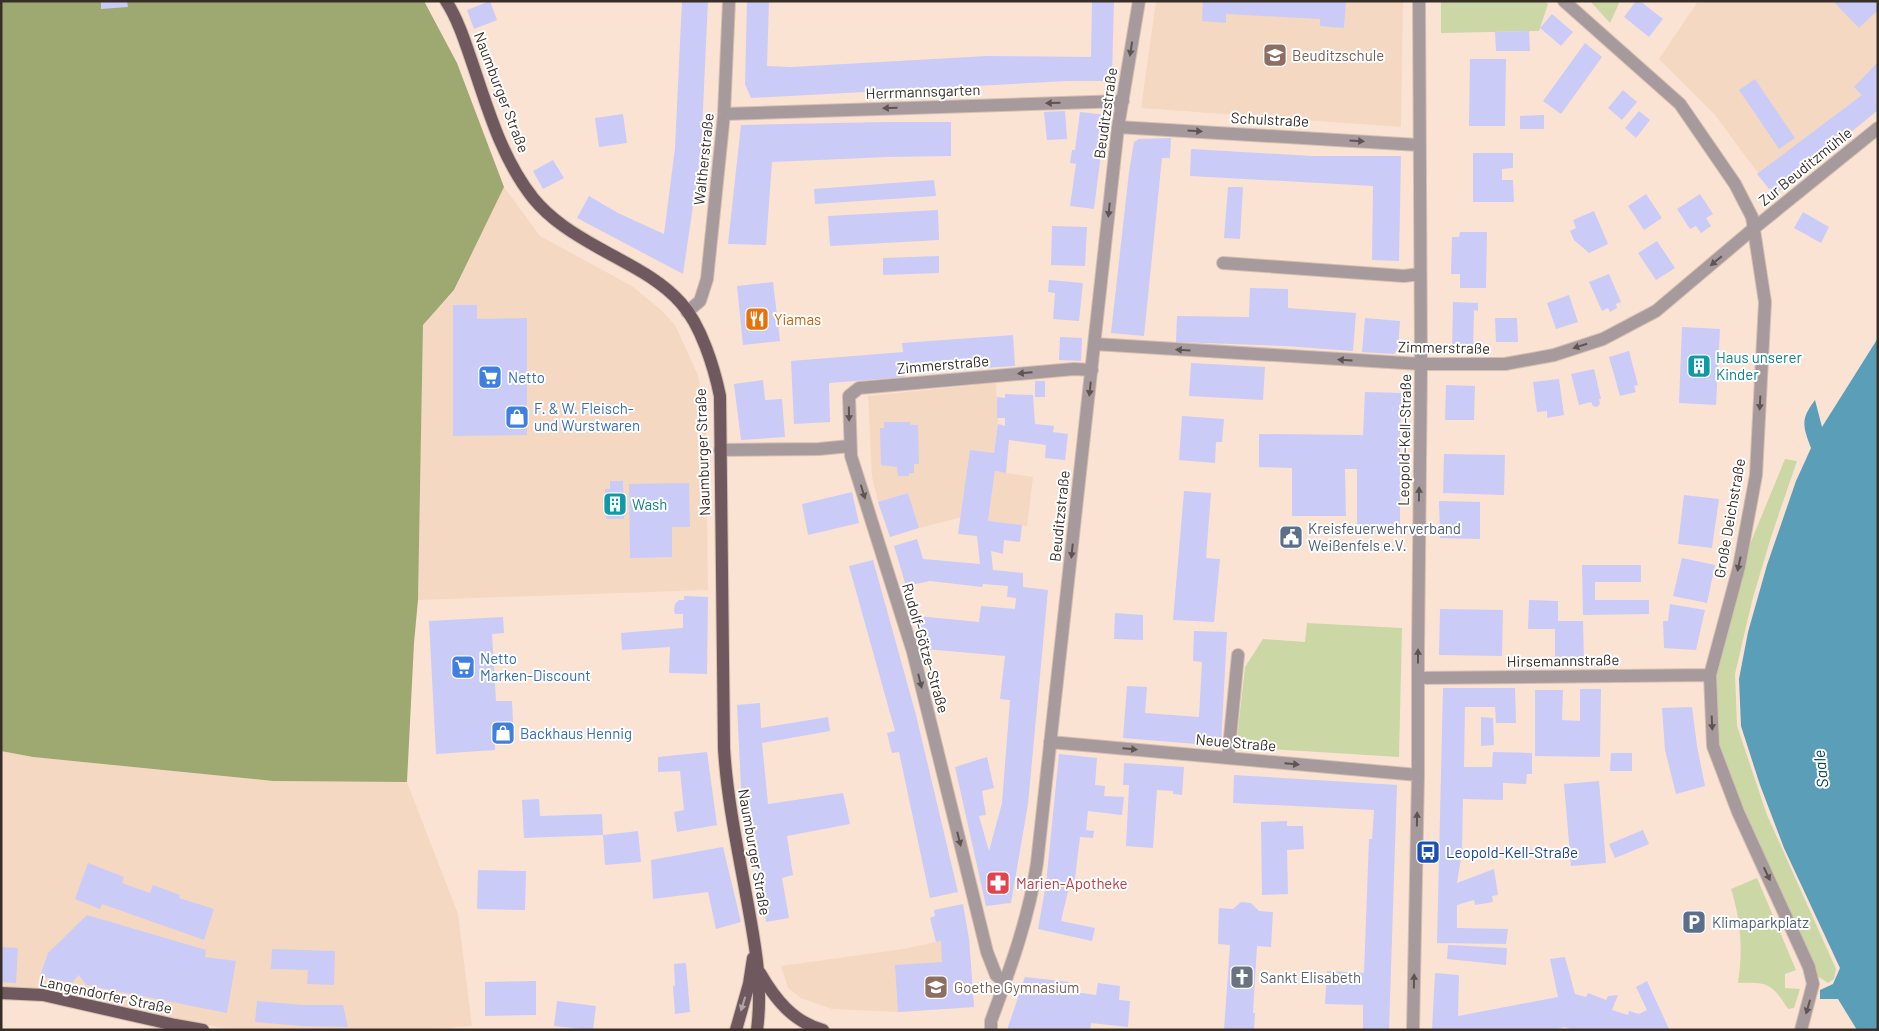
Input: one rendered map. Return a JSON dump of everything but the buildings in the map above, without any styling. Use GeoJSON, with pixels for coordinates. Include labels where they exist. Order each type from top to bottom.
{"type":"FeatureCollection","features":[{"type":"Feature","properties":{"kind":"main road","name":"Naumburger Straße"},"geometry":{"type":"LineString","coordinates":[[446,1],[465,41],[498,137],[511,163],[534,198],[556,221],[569,231],[640,271],[663,287],[681,303],[710,359],[716,376],[720,396],[724,748],[726,775],[759,972]]}},
{"type":"Feature","properties":{"kind":"main road"},"geometry":{"type":"LineString","coordinates":[[736,1030],[749,984],[755,943]]}},
{"type":"Feature","properties":{"kind":"main road"},"geometry":{"type":"LineString","coordinates":[[757,1030],[759,972]]}},
{"type":"Feature","properties":{"kind":"main road"},"geometry":{"type":"LineString","coordinates":[[759,972],[769,990],[788,1011],[800,1021],[823,1030]]}},
{"type":"Feature","properties":{"kind":"main road","name":"Langendorfer Straße"},"geometry":{"type":"LineString","coordinates":[[1,993],[44,995],[203,1030]]}},
{"type":"Feature","properties":{"kind":"street","name":"Waltherstraße"},"geometry":{"type":"LineString","coordinates":[[687,312],[700,301],[707,279],[724,114],[729,1]]}},
{"type":"Feature","properties":{"kind":"street","name":"Beuditzstraße"},"geometry":{"type":"LineString","coordinates":[[991,1030],[991,1021],[1019,944],[1031,902],[1037,864],[1118,126],[1139,1]]}},
{"type":"Feature","properties":{"kind":"street","name":"Leopold-Kell-Straße"},"geometry":{"type":"LineString","coordinates":[[1412,1030],[1418,775],[1421,364],[1419,1]]}},
{"type":"Feature","properties":{"kind":"street","name":"Große Deichstraße"},"geometry":{"type":"LineString","coordinates":[[1564,1],[1680,104],[1736,184],[1752,217],[1765,302],[1756,475],[1739,567],[1710,675],[1713,746],[1738,812],[1809,967],[1813,984],[1801,1030]]}},
{"type":"Feature","properties":{"kind":"street","name":"Herrmannsgarten"},"geometry":{"type":"LineString","coordinates":[[724,114],[1123,100]]}},
{"type":"Feature","properties":{"kind":"street","name":"Schulstraße"},"geometry":{"type":"LineString","coordinates":[[1118,126],[1419,145]]}},
{"type":"Feature","properties":{"kind":"street","name":"Zur Beuditzmühle"},"geometry":{"type":"LineString","coordinates":[[1753,229],[1878,128]]}},
{"type":"Feature","properties":{"kind":"street","name":"Zimmerstraße"},"geometry":{"type":"LineString","coordinates":[[1094,344],[1421,364],[1504,364],[1554,355],[1603,339],[1656,311],[1753,229]]}},
{"type":"Feature","properties":{"kind":"street"},"geometry":{"type":"LineString","coordinates":[[1223,263],[1404,276],[1420,274]]}},
{"type":"Feature","properties":{"kind":"street","name":"Zimmerstraße"},"geometry":{"type":"LineString","coordinates":[[850,446],[848,396],[859,388],[1074,369],[1092,370]]}},
{"type":"Feature","properties":{"kind":"street"},"geometry":{"type":"LineString","coordinates":[[720,450],[819,449],[850,446]]}},
{"type":"Feature","properties":{"kind":"street","name":"Rudolf-Götze-Straße"},"geometry":{"type":"LineString","coordinates":[[850,446],[851,456],[913,652],[987,952],[996,975],[1005,983]]}},
{"type":"Feature","properties":{"kind":"street"},"geometry":{"type":"LineString","coordinates":[[1228,758],[1238,654]]}},
{"type":"Feature","properties":{"kind":"street","name":"Hirsemannstraße"},"geometry":{"type":"LineString","coordinates":[[1418,678],[1710,675]]}},
{"type":"Feature","properties":{"kind":"street","name":"Neue Straße"},"geometry":{"type":"LineString","coordinates":[[1050,742],[1418,775]]}},
{"type":"Feature","properties":{"kind":"shaded area","name":"Beuditzschule"},"geometry":{"type":"Polygon","coordinates":[[[1156,1],[1403,1],[1401,127],[1141,108],[1156,1]]]}},
{"type":"Feature","properties":{"kind":"shaded area"},"geometry":{"type":"Polygon","coordinates":[[[1698,1],[1878,1],[1878,110],[1774,195],[1715,115],[1659,59],[1698,1]]]}},
{"type":"Feature","properties":{"kind":"shaded area"},"geometry":{"type":"Polygon","coordinates":[[[504,187],[540,236],[632,286],[660,309],[675,325],[698,375],[706,421],[708,590],[418,600],[423,325],[455,290],[484,219],[504,187]]]}},
{"type":"Feature","properties":{"kind":"shaded area"},"geometry":{"type":"Polygon","coordinates":[[[996,383],[998,424],[994,453],[962,517],[919,528],[908,493],[878,502],[872,477],[868,396],[996,383]]]}},
{"type":"Feature","properties":{"kind":"shaded area"},"geometry":{"type":"Polygon","coordinates":[[[995,471],[1033,477],[1027,526],[988,521],[995,471]]]}},
{"type":"Feature","properties":{"kind":"shaded area"},"geometry":{"type":"Polygon","coordinates":[[[1,751],[33,757],[273,781],[407,782],[458,914],[472,1026],[420,1030],[233,1030],[1,988],[1,751]]]}},
{"type":"Feature","properties":{"kind":"shaded area"},"geometry":{"type":"Polygon","coordinates":[[[969,939],[974,1007],[898,1012],[832,1009],[801,998],[788,988],[781,966],[903,949],[941,941],[969,939]]]}},
{"type":"Feature","properties":{"kind":"green space"},"geometry":{"type":"Polygon","coordinates":[[[1,1],[424,1],[457,63],[504,187],[454,290],[423,325],[418,600],[407,782],[273,781],[33,757],[1,751],[1,1]]]}},
{"type":"Feature","properties":{"kind":"green space"},"geometry":{"type":"Polygon","coordinates":[[[1441,1],[1545,1],[1548,4],[1539,31],[1441,33],[1441,1]]]}},
{"type":"Feature","properties":{"kind":"green space"},"geometry":{"type":"Polygon","coordinates":[[[1590,1],[1620,1],[1610,23],[1590,1]]]}},
{"type":"Feature","properties":{"kind":"green space"},"geometry":{"type":"Polygon","coordinates":[[[1785,459],[1797,461],[1752,601],[1735,674],[1737,726],[1767,815],[1836,969],[1834,979],[1828,983],[1814,974],[1729,780],[1718,739],[1713,671],[1748,549],[1785,459]]]}},
{"type":"Feature","properties":{"kind":"green space"},"geometry":{"type":"Polygon","coordinates":[[[1307,623],[1402,628],[1399,757],[1236,747],[1245,667],[1263,639],[1305,642],[1307,623]]]}},
{"type":"Feature","properties":{"kind":"green space"},"geometry":{"type":"Polygon","coordinates":[[[1757,878],[1796,970],[1785,974],[1785,988],[1800,989],[1794,1008],[1788,1009],[1778,994],[1768,986],[1756,983],[1738,983],[1740,936],[1731,889],[1757,878]]]}},
{"type":"Feature","properties":{"kind":"water","name":"Saale"},"geometry":{"type":"Polygon","coordinates":[[[1878,338],[1878,1030],[1857,1030],[1838,999],[1820,999],[1820,990],[1833,984],[1840,968],[1784,848],[1760,785],[1741,726],[1739,679],[1748,632],[1767,565],[1796,481],[1811,448],[1804,423],[1807,413],[1815,400],[1822,427],[1878,338]]]}},
{"type":"Feature","properties":{"kind":"place","name":"Beuditzschule"},"geometry":{"type":"Point","coordinates":[1275,55]}},
{"type":"Feature","properties":{"kind":"place","name":"Yiamas"},"geometry":{"type":"Point","coordinates":[757,319]}},
{"type":"Feature","properties":{"kind":"place","name":"Haus unserer Kinder"},"geometry":{"type":"Point","coordinates":[1699,366]}},
{"type":"Feature","properties":{"kind":"place","name":"Netto"},"geometry":{"type":"Point","coordinates":[490,377]}},
{"type":"Feature","properties":{"kind":"place","name":"F. & W. Fleisch- und Wurstwaren"},"geometry":{"type":"Point","coordinates":[517,417]}},
{"type":"Feature","properties":{"kind":"place","name":"Wash"},"geometry":{"type":"Point","coordinates":[615,504]}},
{"type":"Feature","properties":{"kind":"place","name":"Kreisfeuerwehrverband Weißenfels e.V."},"geometry":{"type":"Point","coordinates":[1291,537]}},
{"type":"Feature","properties":{"kind":"place","name":"Netto Marken-Discount"},"geometry":{"type":"Point","coordinates":[463,667]}},
{"type":"Feature","properties":{"kind":"place","name":"Backhaus Hennig"},"geometry":{"type":"Point","coordinates":[503,733]}},
{"type":"Feature","properties":{"kind":"place","name":"Leopold-Kell-Straße"},"geometry":{"type":"Point","coordinates":[1428,852]}},
{"type":"Feature","properties":{"kind":"place","name":"Marien-Apotheke"},"geometry":{"type":"Point","coordinates":[998,883]}},
{"type":"Feature","properties":{"kind":"place","name":"Klimaparkplatz"},"geometry":{"type":"Point","coordinates":[1694,922]}},
{"type":"Feature","properties":{"kind":"place","name":"Sankt Elisabeth"},"geometry":{"type":"Point","coordinates":[1242,977]}},
{"type":"Feature","properties":{"kind":"place","name":"Goethe Gymnasium"},"geometry":{"type":"Point","coordinates":[936,987]}}]}
